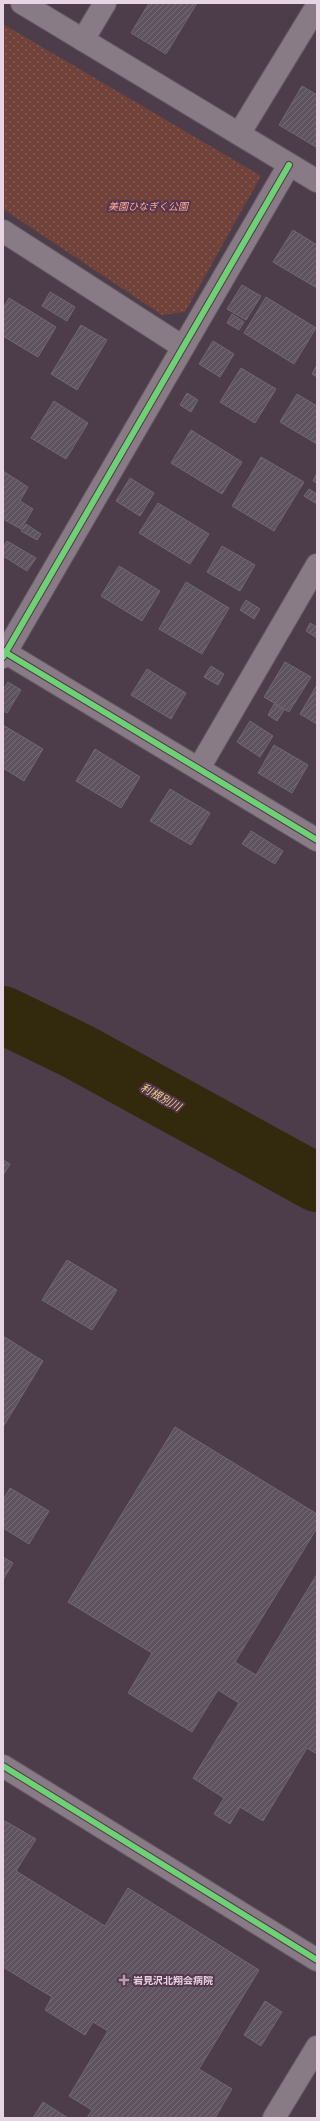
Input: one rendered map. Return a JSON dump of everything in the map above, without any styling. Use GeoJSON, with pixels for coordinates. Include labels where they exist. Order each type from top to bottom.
{"type":"FeatureCollection","features":[{"type":"Feature","properties":{"kind":"street"},"geometry":{"type":"LineString","coordinates":[[22,3],[317,181]]}},
{"type":"Feature","properties":{"kind":"street"},"geometry":{"type":"LineString","coordinates":[[83,40],[105,3]]}},
{"type":"Feature","properties":{"kind":"street"},"geometry":{"type":"LineString","coordinates":[[239,134],[317,6]]}},
{"type":"Feature","properties":{"kind":"street"},"geometry":{"type":"LineString","coordinates":[[289,165],[4,653],[199,768],[317,840]]}},
{"type":"Feature","properties":{"kind":"street"},"geometry":{"type":"LineString","coordinates":[[3,231],[183,347]]}},
{"type":"Feature","properties":{"kind":"street"},"geometry":{"type":"LineString","coordinates":[[199,768],[317,564]]}},
{"type":"Feature","properties":{"kind":"street"},"geometry":{"type":"LineString","coordinates":[[3,1766],[317,1960]]}},
{"type":"Feature","properties":{"kind":"street"},"geometry":{"type":"LineString","coordinates":[[274,2118],[317,2047]]}},
{"type":"Feature","properties":{"kind":"green space","name":"美園ひなぎく公園"},"geometry":{"type":"Polygon","coordinates":[[[3,24],[261,176],[185,312],[162,315],[3,209],[3,24]]]}},
{"type":"Feature","properties":{"kind":"building"},"geometry":{"type":"Polygon","coordinates":[[[149,3],[197,3],[166,54],[131,33],[149,3]]]}},
{"type":"Feature","properties":{"kind":"building"},"geometry":{"type":"Polygon","coordinates":[[[302,86],[317,95],[316,147],[279,125],[302,86]]]}},
{"type":"Feature","properties":{"kind":"building"},"geometry":{"type":"Polygon","coordinates":[[[293,230],[317,245],[317,288],[273,262],[293,230]]]}},
{"type":"Feature","properties":{"kind":"building"},"geometry":{"type":"Polygon","coordinates":[[[242,285],[261,296],[246,320],[227,309],[242,285]]]}},
{"type":"Feature","properties":{"kind":"building"},"geometry":{"type":"Polygon","coordinates":[[[50,292],[75,307],[67,321],[42,306],[50,292]]]}},
{"type":"Feature","properties":{"kind":"building"},"geometry":{"type":"Polygon","coordinates":[[[266,297],[316,328],[294,364],[244,333],[266,297]]]}},
{"type":"Feature","properties":{"kind":"building"},"geometry":{"type":"Polygon","coordinates":[[[9,298],[56,327],[38,357],[3,336],[3,309],[9,298]]]}},
{"type":"Feature","properties":{"kind":"building"},"geometry":{"type":"Polygon","coordinates":[[[232,314],[244,322],[239,330],[227,323],[232,314]]]}},
{"type":"Feature","properties":{"kind":"building"},"geometry":{"type":"Polygon","coordinates":[[[81,325],[107,340],[77,390],[51,374],[81,325]]]}},
{"type":"Feature","properties":{"kind":"building"},"geometry":{"type":"Polygon","coordinates":[[[213,341],[234,354],[220,377],[199,364],[213,341]]]}},
{"type":"Feature","properties":{"kind":"building"},"geometry":{"type":"Polygon","coordinates":[[[317,365],[317,377],[312,374],[317,365]]]}},
{"type":"Feature","properties":{"kind":"building"},"geometry":{"type":"Polygon","coordinates":[[[241,368],[276,389],[255,423],[220,402],[241,368]]]}},
{"type":"Feature","properties":{"kind":"building"},"geometry":{"type":"Polygon","coordinates":[[[187,393],[198,400],[191,412],[180,405],[187,393]]]}},
{"type":"Feature","properties":{"kind":"building"},"geometry":{"type":"Polygon","coordinates":[[[297,394],[317,406],[317,444],[280,422],[297,394]]]}},
{"type":"Feature","properties":{"kind":"building"},"geometry":{"type":"Polygon","coordinates":[[[54,401],[88,423],[66,459],[31,438],[54,401]]]}},
{"type":"Feature","properties":{"kind":"building"},"geometry":{"type":"Polygon","coordinates":[[[191,430],[242,462],[222,494],[171,463],[191,430]]]}},
{"type":"Feature","properties":{"kind":"building"},"geometry":{"type":"Polygon","coordinates":[[[261,457],[304,482],[274,531],[232,506],[261,457]]]}},
{"type":"Feature","properties":{"kind":"building"},"geometry":{"type":"Polygon","coordinates":[[[3,471],[28,487],[20,501],[33,509],[21,529],[3,519],[3,471]]]}},
{"type":"Feature","properties":{"kind":"building"},"geometry":{"type":"Polygon","coordinates":[[[317,473],[317,483],[313,481],[317,473]]]}},
{"type":"Feature","properties":{"kind":"building"},"geometry":{"type":"Polygon","coordinates":[[[130,478],[154,493],[140,516],[116,501],[130,478]]]}},
{"type":"Feature","properties":{"kind":"building"},"geometry":{"type":"Polygon","coordinates":[[[309,489],[317,494],[317,504],[304,496],[309,489]]]}},
{"type":"Feature","properties":{"kind":"building"},"geometry":{"type":"Polygon","coordinates":[[[158,503],[209,534],[190,564],[139,533],[158,503]]]}},
{"type":"Feature","properties":{"kind":"building"},"geometry":{"type":"Polygon","coordinates":[[[26,524],[41,534],[37,540],[21,531],[26,524]]]}},
{"type":"Feature","properties":{"kind":"building"},"geometry":{"type":"Polygon","coordinates":[[[7,541],[36,558],[27,571],[3,556],[3,547],[7,541]]]}},
{"type":"Feature","properties":{"kind":"building"},"geometry":{"type":"Polygon","coordinates":[[[222,546],[255,565],[240,591],[207,572],[222,546]]]}},
{"type":"Feature","properties":{"kind":"building"},"geometry":{"type":"Polygon","coordinates":[[[119,566],[160,591],[142,621],[101,596],[119,566]]]}},
{"type":"Feature","properties":{"kind":"building"},"geometry":{"type":"Polygon","coordinates":[[[186,582],[229,608],[202,654],[159,629],[186,582]]]}},
{"type":"Feature","properties":{"kind":"building"},"geometry":{"type":"Polygon","coordinates":[[[246,600],[260,609],[254,619],[240,610],[246,600]]]}},
{"type":"Feature","properties":{"kind":"building"},"geometry":{"type":"Polygon","coordinates":[[[310,623],[317,627],[317,638],[306,631],[310,623]]]}},
{"type":"Feature","properties":{"kind":"building"},"geometry":{"type":"Polygon","coordinates":[[[285,662],[311,677],[289,712],[264,697],[285,662]]]}},
{"type":"Feature","properties":{"kind":"building"},"geometry":{"type":"Polygon","coordinates":[[[211,666],[224,674],[218,685],[204,677],[211,666]]]}},
{"type":"Feature","properties":{"kind":"building"},"geometry":{"type":"Polygon","coordinates":[[[147,669],[186,693],[171,719],[131,695],[147,669]]]}},
{"type":"Feature","properties":{"kind":"building"},"geometry":{"type":"Polygon","coordinates":[[[8,682],[21,690],[7,713],[3,711],[3,690],[8,682]]]}},
{"type":"Feature","properties":{"kind":"building"},"geometry":{"type":"Polygon","coordinates":[[[317,685],[317,724],[300,714],[317,685]]]}},
{"type":"Feature","properties":{"kind":"building"},"geometry":{"type":"Polygon","coordinates":[[[274,704],[284,710],[277,721],[268,715],[274,704]]]}},
{"type":"Feature","properties":{"kind":"building"},"geometry":{"type":"Polygon","coordinates":[[[250,721],[273,736],[260,757],[237,742],[250,721]]]}},
{"type":"Feature","properties":{"kind":"building"},"geometry":{"type":"Polygon","coordinates":[[[3,725],[43,749],[24,781],[3,768],[3,725]]]}},
{"type":"Feature","properties":{"kind":"building"},"geometry":{"type":"Polygon","coordinates":[[[274,745],[308,765],[292,793],[258,773],[274,745]]]}},
{"type":"Feature","properties":{"kind":"building"},"geometry":{"type":"Polygon","coordinates":[[[95,749],[140,777],[121,808],[76,781],[95,749]]]}},
{"type":"Feature","properties":{"kind":"building"},"geometry":{"type":"Polygon","coordinates":[[[170,789],[210,813],[191,845],[150,821],[170,789]]]}},
{"type":"Feature","properties":{"kind":"building"},"geometry":{"type":"Polygon","coordinates":[[[251,831],[283,851],[275,864],[242,844],[251,831]]]}},
{"type":"Feature","properties":{"kind":"building"},"geometry":{"type":"Polygon","coordinates":[[[3,1160],[10,1164],[3,1175],[3,1160]]]}},
{"type":"Feature","properties":{"kind":"building"},"geometry":{"type":"Polygon","coordinates":[[[67,1260],[117,1290],[92,1330],[42,1300],[67,1260]]]}},
{"type":"Feature","properties":{"kind":"building"},"geometry":{"type":"Polygon","coordinates":[[[3,1336],[43,1361],[3,1427],[3,1336]]]}},
{"type":"Feature","properties":{"kind":"building"},"geometry":{"type":"Polygon","coordinates":[[[175,1427],[317,1514],[317,1528],[235,1662],[256,1675],[317,1574],[317,1754],[307,1748],[263,1821],[240,1807],[230,1824],[214,1814],[224,1798],[193,1778],[239,1703],[218,1690],[192,1732],[128,1693],[152,1653],[68,1602],[175,1427]]]}},
{"type":"Feature","properties":{"kind":"building"},"geometry":{"type":"Polygon","coordinates":[[[10,1488],[49,1511],[29,1544],[3,1528],[3,1500],[10,1488]]]}},
{"type":"Feature","properties":{"kind":"building"},"geometry":{"type":"Polygon","coordinates":[[[3,1557],[13,1563],[3,1580],[3,1557]]]}},
{"type":"Feature","properties":{"kind":"building"},"geometry":{"type":"Polygon","coordinates":[[[5,1821],[36,1839],[16,1871],[105,1926],[128,1888],[259,1970],[199,2069],[232,2089],[215,2118],[87,2118],[92,2110],[69,2096],[108,2031],[93,2022],[85,2035],[45,2010],[52,1997],[3,1967],[3,1824],[5,1821]]]}},
{"type":"Feature","properties":{"kind":"building"},"geometry":{"type":"Polygon","coordinates":[[[265,2001],[282,2012],[261,2046],[244,2035],[265,2001]]]}},
{"type":"Feature","properties":{"kind":"building"},"geometry":{"type":"Polygon","coordinates":[[[43,2102],[68,2118],[33,2118],[43,2102]]]}},
{"type":"Feature","properties":{"kind":"waterway","name":"利根別川"},"geometry":{"type":"LineString","coordinates":[[3,1015],[79,1052],[317,1183]]}},
{"type":"Feature","properties":{"kind":"cycle path"},"geometry":{"type":"LineString","coordinates":[[3,657],[289,165]]}},
{"type":"Feature","properties":{"kind":"cycle path"},"geometry":{"type":"LineString","coordinates":[[3,651],[317,840]]}},
{"type":"Feature","properties":{"kind":"cycle path"},"geometry":{"type":"LineString","coordinates":[[3,1766],[317,1960]]}},
{"type":"Feature","properties":{"kind":"place","name":"岩見沢北翔会病院"},"geometry":{"type":"Point","coordinates":[124,1980]}}]}
